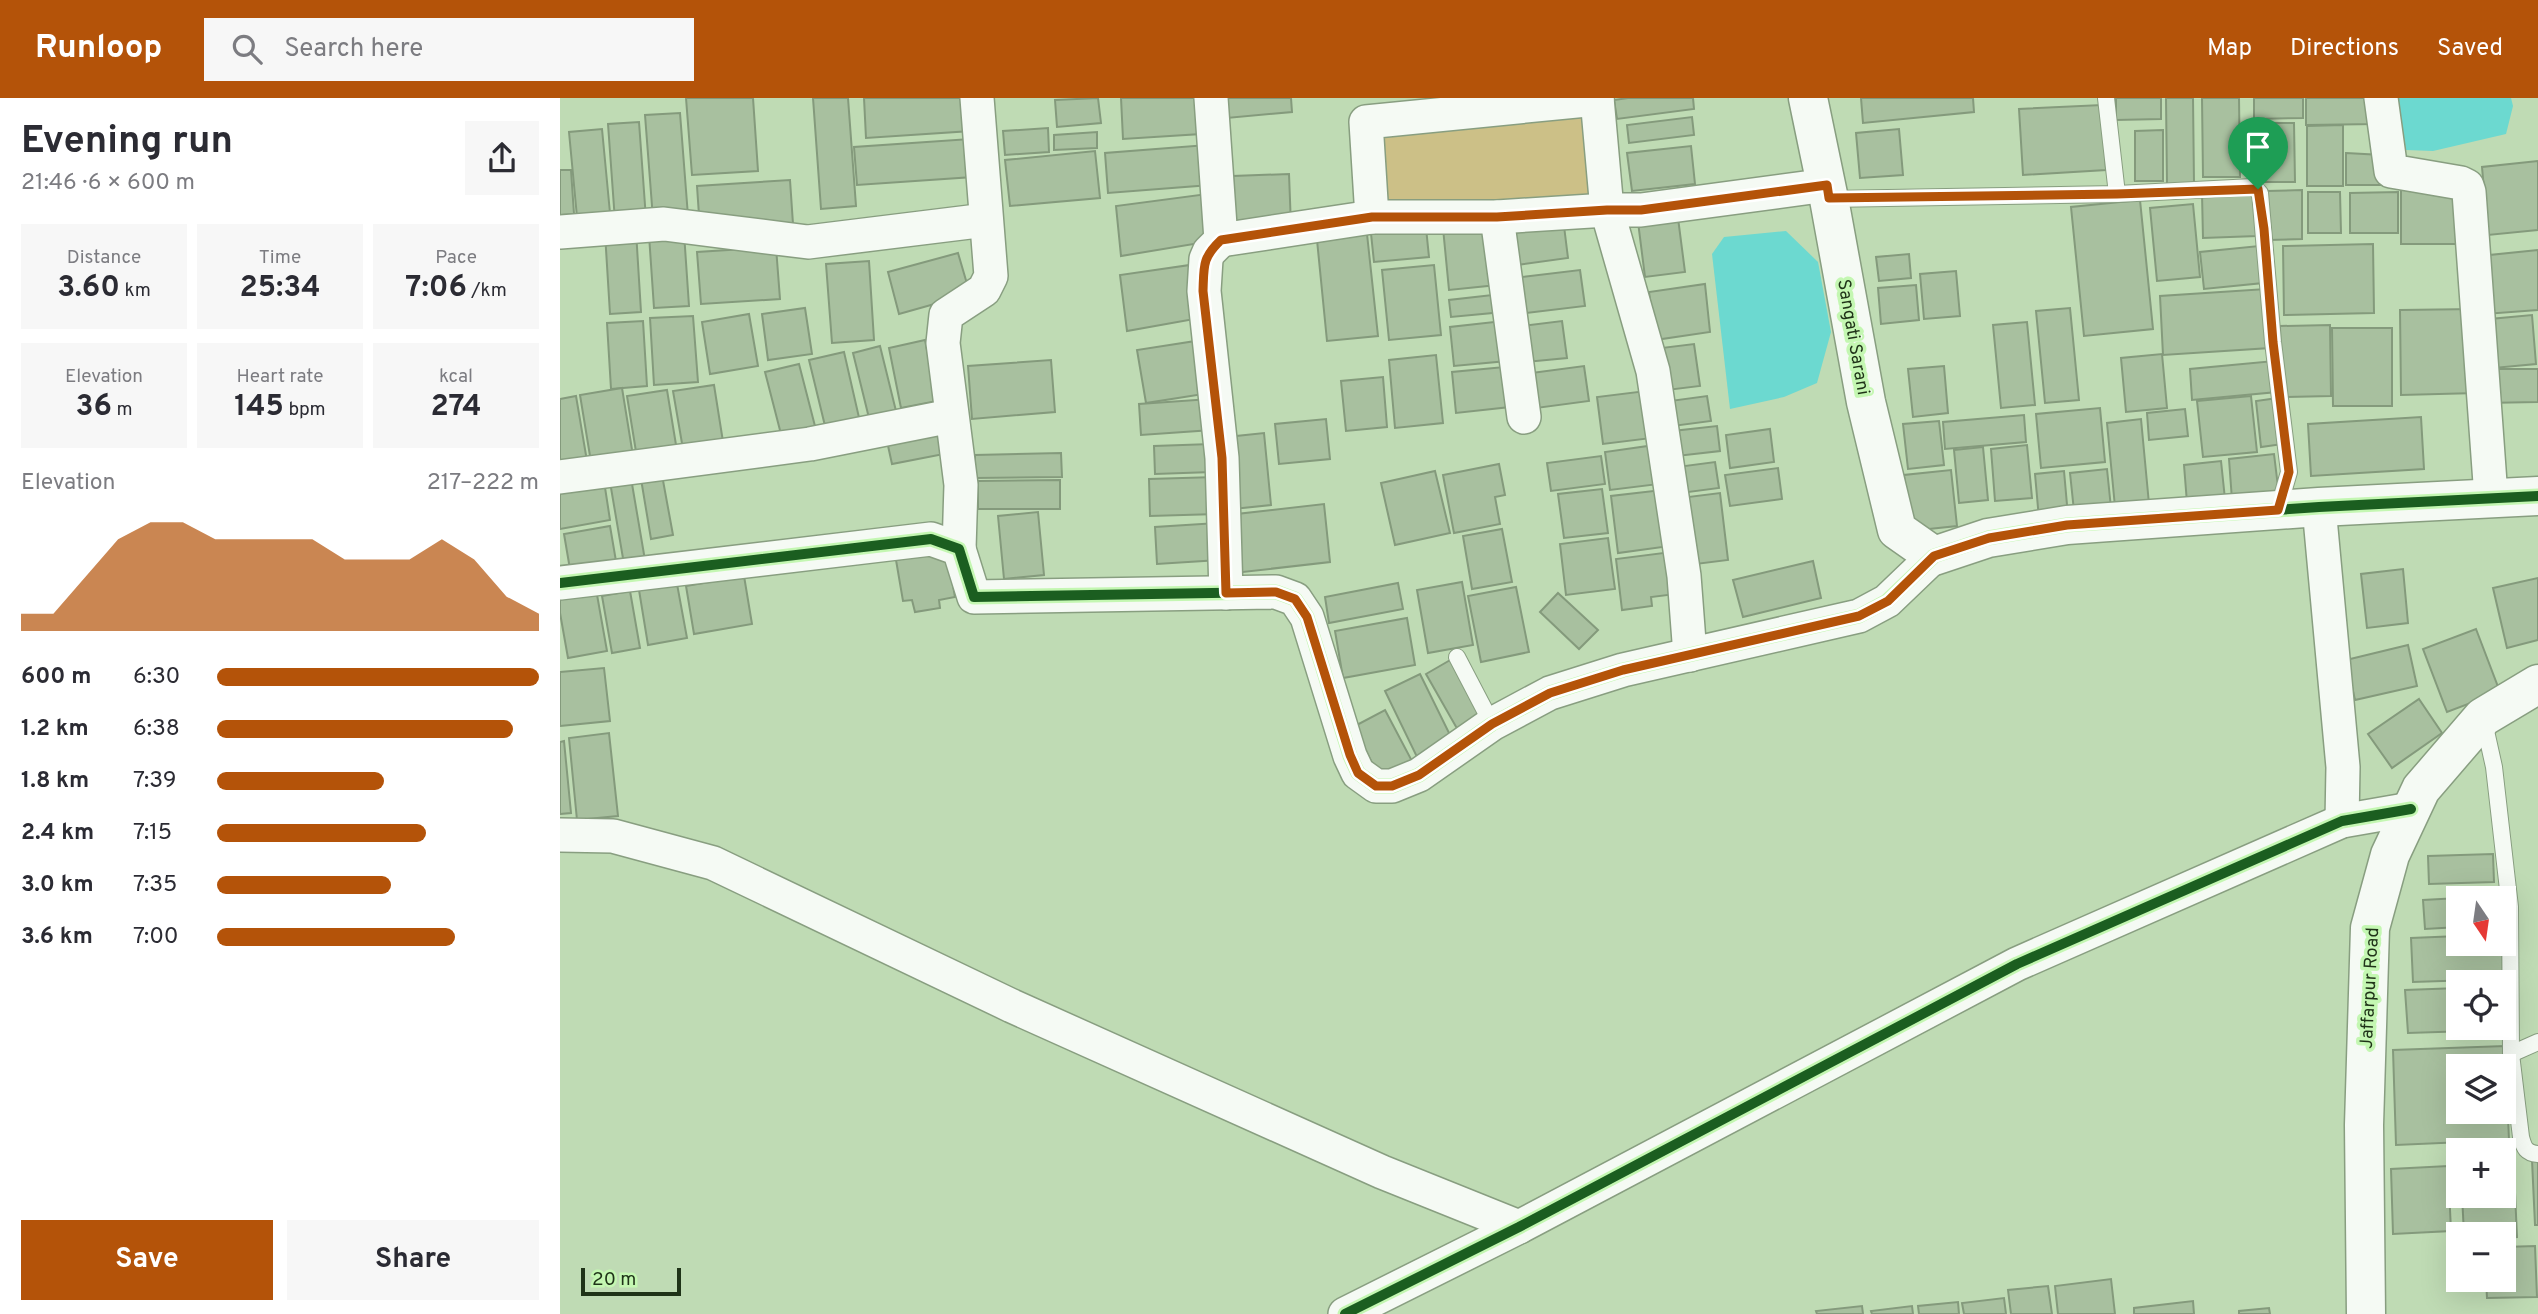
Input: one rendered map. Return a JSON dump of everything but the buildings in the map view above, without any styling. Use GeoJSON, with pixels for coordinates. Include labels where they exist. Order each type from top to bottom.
{"type":"FeatureCollection","features":[{"type":"Feature","properties":{"kind":"street"},"geometry":{"type":"LineString","coordinates":[[977,98],[991,276],[984,290],[946,315],[943,342],[961,485],[959,549],[974,597],[1276,592],[1295,599],[1307,617],[1350,755],[1358,773],[1376,786],[1392,786],[1419,775],[1492,724],[1550,693],[1623,670],[1859,616],[1888,601],[1934,556],[1989,538],[2067,525],[2319,507],[2538,496]]}},
{"type":"Feature","properties":{"kind":"street"},"geometry":{"type":"LineString","coordinates":[[1211,98],[1221,240]]}},
{"type":"Feature","properties":{"kind":"street","name":"Sangati Sarani"},"geometry":{"type":"LineString","coordinates":[[1808,98],[1866,402],[1897,530],[1934,556]]}},
{"type":"Feature","properties":{"kind":"street"},"geometry":{"type":"LineString","coordinates":[[2381,98],[2391,171],[2461,183],[2469,192],[2491,497]]}},
{"type":"Feature","properties":{"kind":"street"},"geometry":{"type":"LineString","coordinates":[[1372,217],[1366,122],[1437,106],[1597,99],[1607,210],[1653,371],[1682,564],[1690,655]]}},
{"type":"Feature","properties":{"kind":"street"},"geometry":{"type":"LineString","coordinates":[[1226,593],[1222,458],[1203,291],[1206,259],[1221,240],[1372,217],[1497,217],[1641,210],[1828,192]]}},
{"type":"Feature","properties":{"kind":"street"},"geometry":{"type":"LineString","coordinates":[[1497,217],[1524,417]]}},
{"type":"Feature","properties":{"kind":"street"},"geometry":{"type":"LineString","coordinates":[[560,232],[664,224],[808,242],[985,220]]}},
{"type":"Feature","properties":{"kind":"street"},"geometry":{"type":"LineString","coordinates":[[560,477],[810,444],[951,416]]}},
{"type":"Feature","properties":{"kind":"street"},"geometry":{"type":"LineString","coordinates":[[2319,507],[2343,767],[2342,821]]}},
{"type":"Feature","properties":{"kind":"street"},"geometry":{"type":"LineString","coordinates":[[560,583],[932,539],[959,549]]}},
{"type":"Feature","properties":{"kind":"street","name":"Jaffarpur Road"},"geometry":{"type":"LineString","coordinates":[[2366,1314],[2364,1125],[2370,928],[2390,855],[2421,789],[2483,717],[2538,684]]}},
{"type":"Feature","properties":{"kind":"street"},"geometry":{"type":"LineString","coordinates":[[1345,1314],[1519,1227],[2017,964],[2342,821],[2412,809]]}},
{"type":"Feature","properties":{"kind":"street"},"geometry":{"type":"LineString","coordinates":[[560,835],[612,836],[713,863],[1012,1006],[1382,1172],[1519,1227]]}},
{"type":"Feature","properties":{"kind":"lane"},"geometry":{"type":"LineString","coordinates":[[2106,98],[2117,194]]}},
{"type":"Feature","properties":{"kind":"lane"},"geometry":{"type":"LineString","coordinates":[[1828,192],[2117,194],[2253,187],[2260,193],[2273,342],[2289,472],[2278,510]]}},
{"type":"Feature","properties":{"kind":"lane"},"geometry":{"type":"LineString","coordinates":[[1457,657],[1492,724]]}},
{"type":"Feature","properties":{"kind":"lane"},"geometry":{"type":"LineString","coordinates":[[2483,717],[2494,767],[2510,907],[2511,1054],[2538,1042]]}},
{"type":"Feature","properties":{"kind":"lane"},"geometry":{"type":"LineString","coordinates":[[2516,1090],[2524,1148],[2530,1154],[2538,1154]]}},
{"type":"Feature","properties":{"kind":"shaded area"},"geometry":{"type":"Polygon","coordinates":[[[1589,111],[1600,201],[1375,216],[1376,129],[1589,111]]]}},
{"type":"Feature","properties":{"kind":"water"},"geometry":{"type":"Polygon","coordinates":[[[2392,98],[2511,98],[2513,106],[2506,134],[2433,151],[2406,150],[2392,98]]]}},
{"type":"Feature","properties":{"kind":"water"},"geometry":{"type":"Polygon","coordinates":[[[1786,231],[1818,262],[1831,332],[1817,383],[1784,397],[1730,409],[1712,254],[1724,237],[1786,231]]]}},
{"type":"Feature","properties":{"kind":"cycle path"},"geometry":{"type":"LineString","coordinates":[[560,583],[931,539],[959,549],[974,597],[1276,592],[1295,599],[1307,617],[1350,756],[1358,773],[1376,786],[1392,786],[1419,775],[1492,724],[1550,693],[1623,670],[1859,616],[1887,601],[1934,556],[1988,538],[2067,525],[2319,507],[2538,496]]}},
{"type":"Feature","properties":{"kind":"cycle path"},"geometry":{"type":"LineString","coordinates":[[1345,1314],[1519,1227],[2017,964],[2342,821],[2411,809]]}},
{"type":"Feature","properties":{"kind":"route"},"geometry":{"type":"LineString","coordinates":[[1827,185],[1829,198],[2117,194],[2253,187],[2258,189],[2289,472],[2278,510],[2067,525],[1989,538],[1934,556],[1888,601],[1859,616],[1623,670],[1550,693],[1492,724],[1419,775],[1392,786],[1376,786],[1358,773],[1307,617],[1295,599],[1276,592],[1226,593],[1222,458],[1203,291],[1206,259],[1221,240],[1372,217],[1497,217],[1641,210],[1827,185]]}}]}
